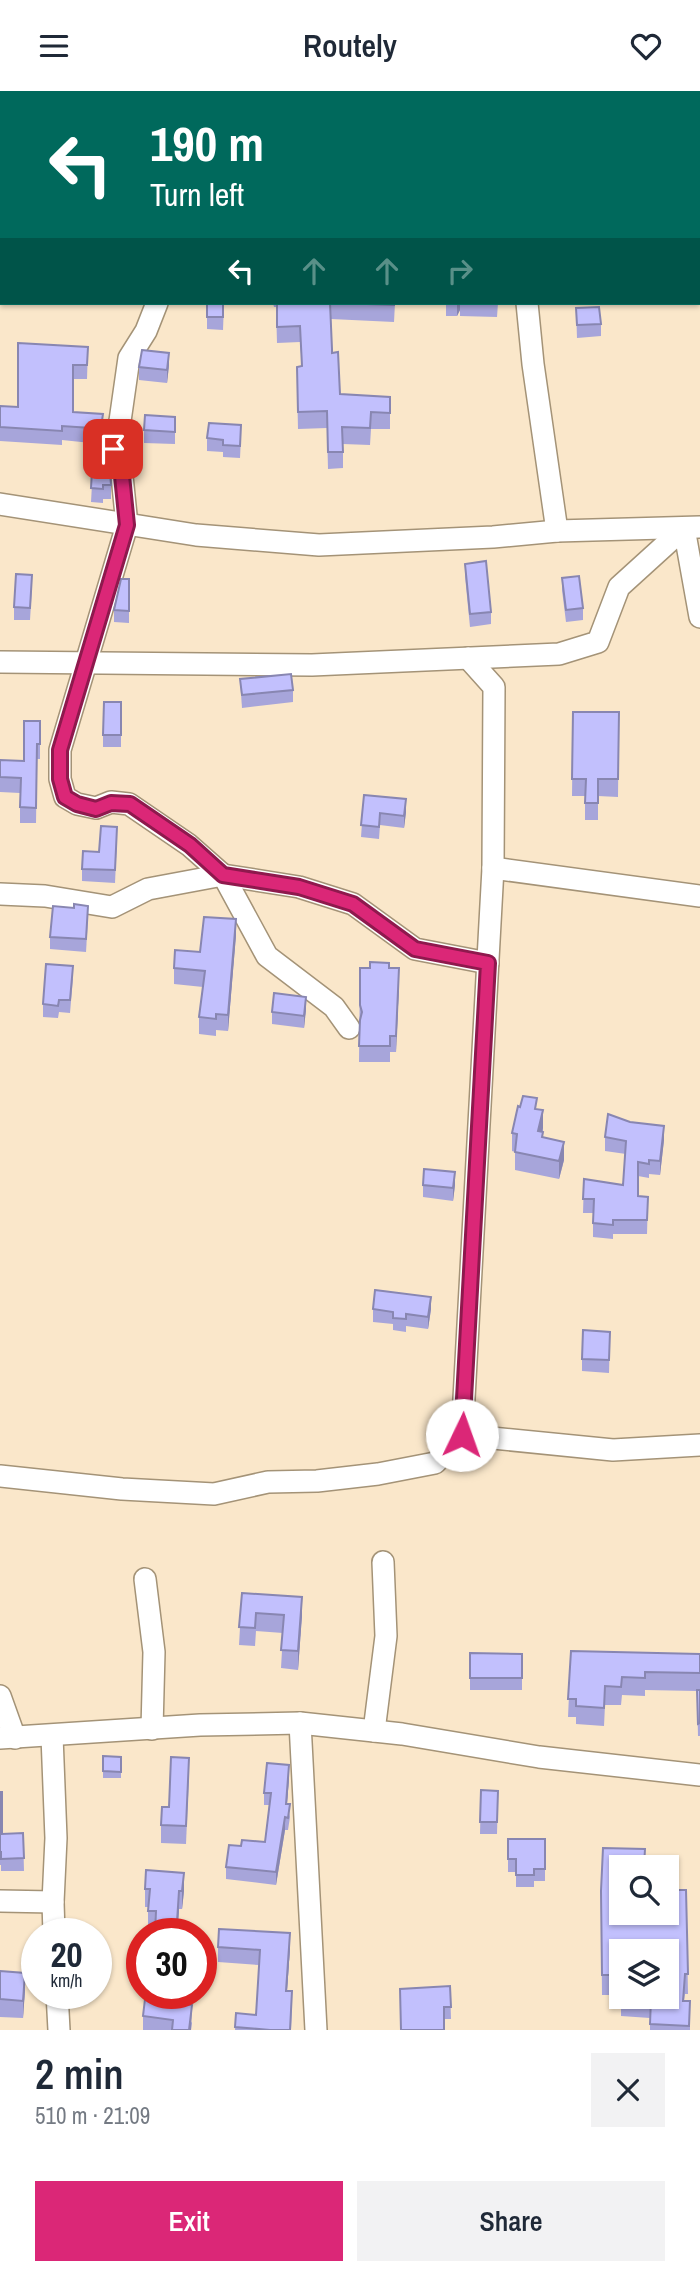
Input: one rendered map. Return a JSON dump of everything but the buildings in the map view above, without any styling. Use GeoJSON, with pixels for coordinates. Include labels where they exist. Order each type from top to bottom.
{"type":"FeatureCollection","features":[{"type":"Feature","properties":{"kind":"street"},"geometry":{"type":"LineString","coordinates":[[156,305],[146,331],[130,358],[113,449],[121,466],[127,525],[60,750],[60,779],[65,797],[77,804],[96,809],[111,803],[130,804],[190,845],[223,875],[267,956],[334,1007],[349,1028]]}},
{"type":"Feature","properties":{"kind":"street"},"geometry":{"type":"LineString","coordinates":[[527,305],[557,531]]}},
{"type":"Feature","properties":{"kind":"street"},"geometry":{"type":"LineString","coordinates":[[0,504],[196,535],[319,545],[493,537],[557,531],[692,527]]}},
{"type":"Feature","properties":{"kind":"street"},"geometry":{"type":"LineString","coordinates":[[692,527],[700,617]]}},
{"type":"Feature","properties":{"kind":"street"},"geometry":{"type":"LineString","coordinates":[[0,662],[312,665],[559,654],[598,642],[619,587],[692,527]]}},
{"type":"Feature","properties":{"kind":"street"},"geometry":{"type":"LineString","coordinates":[[0,1476],[122,1489],[214,1494],[268,1482],[317,1481],[378,1474],[435,1463],[462,1435],[493,868],[494,687],[468,658]]}},
{"type":"Feature","properties":{"kind":"street"},"geometry":{"type":"LineString","coordinates":[[493,868],[700,896]]}},
{"type":"Feature","properties":{"kind":"street"},"geometry":{"type":"LineString","coordinates":[[0,894],[45,896],[111,907],[148,889],[223,875],[299,887],[353,904],[415,949],[488,963]]}},
{"type":"Feature","properties":{"kind":"street"},"geometry":{"type":"LineString","coordinates":[[462,1435],[613,1450],[700,1445]]}},
{"type":"Feature","properties":{"kind":"street"},"geometry":{"type":"LineString","coordinates":[[374,1731],[386,1636],[383,1562]]}},
{"type":"Feature","properties":{"kind":"street"},"geometry":{"type":"LineString","coordinates":[[145,1579],[154,1652],[152,1728]]}},
{"type":"Feature","properties":{"kind":"street"},"geometry":{"type":"LineString","coordinates":[[0,1696],[8,1738],[200,1725],[300,1723],[374,1731],[539,1757],[700,1775]]}},
{"type":"Feature","properties":{"kind":"street"},"geometry":{"type":"LineString","coordinates":[[300,1723],[316,2030]]}},
{"type":"Feature","properties":{"kind":"street"},"geometry":{"type":"LineString","coordinates":[[52,1736],[56,1838],[54,1918]]}},
{"type":"Feature","properties":{"kind":"street"},"geometry":{"type":"LineString","coordinates":[[0,1901],[53,1902]]}},
{"type":"Feature","properties":{"kind":"street"},"geometry":{"type":"LineString","coordinates":[[58,2009],[59,2030]]}},
{"type":"Feature","properties":{"kind":"route"},"geometry":{"type":"LineString","coordinates":[[113,449],[121,466],[127,525],[60,750],[60,779],[65,797],[77,804],[96,809],[111,803],[130,804],[190,845],[223,875],[299,887],[353,904],[415,949],[488,963],[462,1435]]}}]}
